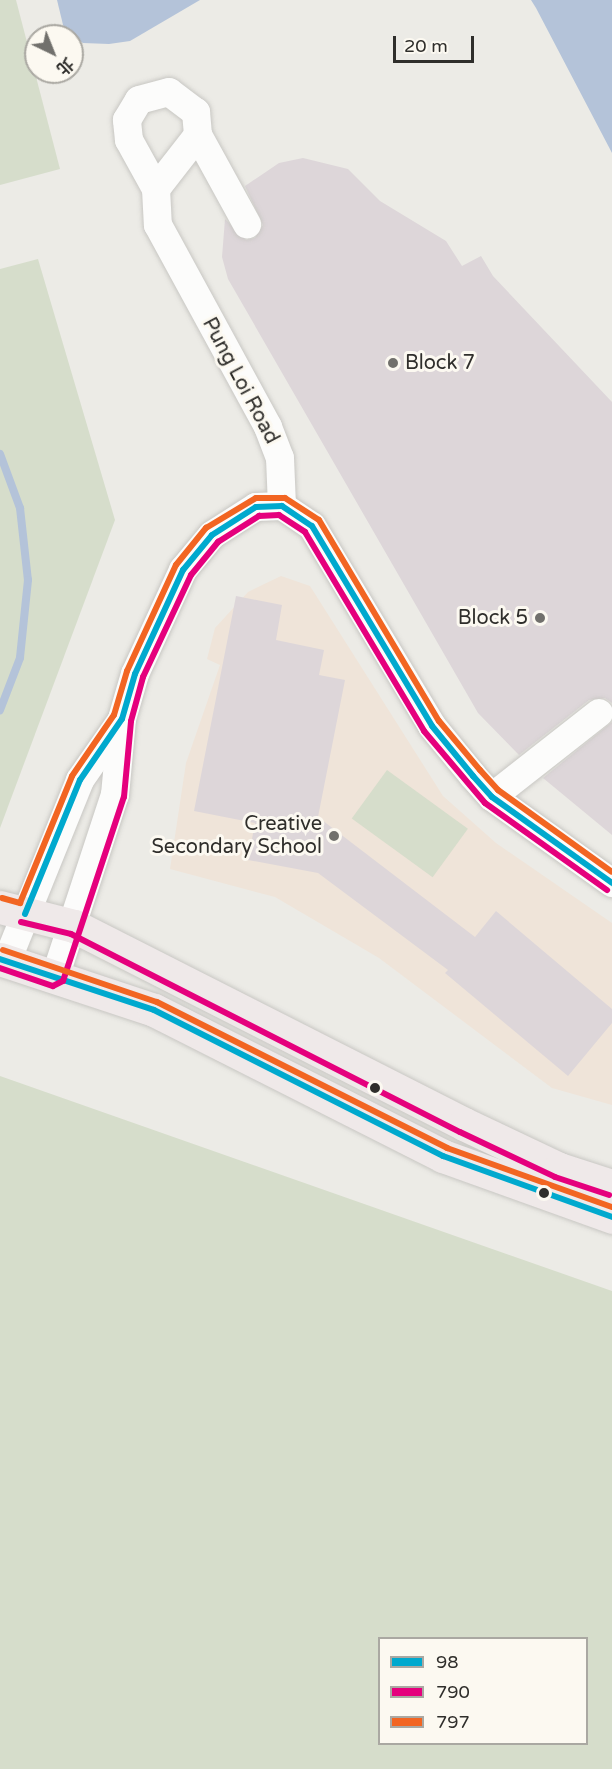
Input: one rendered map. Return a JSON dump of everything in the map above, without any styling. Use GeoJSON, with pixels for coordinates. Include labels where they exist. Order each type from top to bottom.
{"type":"FeatureCollection","features":[{"type":"Feature","properties":{"kind":"main road"},"geometry":{"type":"LineString","coordinates":[[13,911],[74,926],[464,1124],[559,1169],[612,1186]]}},
{"type":"Feature","properties":{"kind":"main road"},"geometry":{"type":"LineString","coordinates":[[4,960],[154,1010],[477,1172],[612,1217]]}},
{"type":"Feature","properties":{"kind":"street","name":"Pung Loi Road"},"geometry":{"type":"LineString","coordinates":[[247,224],[198,135],[196,112],[180,95],[149,94],[132,109],[129,140],[156,189],[158,225],[268,427],[280,458],[282,506]]}},
{"type":"Feature","properties":{"kind":"street"},"geometry":{"type":"LineString","coordinates":[[156,189],[198,135]]}},
{"type":"Feature","properties":{"kind":"street"},"geometry":{"type":"LineString","coordinates":[[55,977],[74,926],[115,795],[122,719],[135,674],[183,570],[212,535],[256,507],[282,506],[312,526],[432,726],[492,797],[606,879]]}},
{"type":"Feature","properties":{"kind":"street"},"geometry":{"type":"LineString","coordinates":[[492,797],[599,713]]}},
{"type":"Feature","properties":{"kind":"street"},"geometry":{"type":"LineString","coordinates":[[4,960],[13,911],[63,819],[80,780],[122,719]]}},
{"type":"Feature","properties":{"kind":"shaded area","name":"Creative Secondary School"},"geometry":{"type":"Polygon","coordinates":[[[281,576],[310,586],[443,796],[496,843],[612,923],[612,1105],[552,1088],[379,958],[275,897],[170,869],[186,763],[220,665],[207,659],[215,628],[248,592],[281,576]]]}},
{"type":"Feature","properties":{"kind":"green space"},"geometry":{"type":"Polygon","coordinates":[[[0,0],[16,0],[24,31],[24,84],[38,84],[60,169],[0,185],[0,0]]]}},
{"type":"Feature","properties":{"kind":"green space"},"geometry":{"type":"Polygon","coordinates":[[[38,259],[115,520],[0,828],[0,269],[38,259]]]}},
{"type":"Feature","properties":{"kind":"green space"},"geometry":{"type":"Polygon","coordinates":[[[387,770],[468,829],[433,877],[352,819],[387,770]]]}},
{"type":"Feature","properties":{"kind":"green space"},"geometry":{"type":"Polygon","coordinates":[[[0,1076],[612,1291],[612,1769],[0,1769],[0,1076]]]}},
{"type":"Feature","properties":{"kind":"water"},"geometry":{"type":"Polygon","coordinates":[[[57,0],[200,0],[130,41],[109,44],[84,43],[84,24],[63,24],[57,0]]]}},
{"type":"Feature","properties":{"kind":"water"},"geometry":{"type":"Polygon","coordinates":[[[531,0],[612,0],[612,153],[536,8],[531,0]]]}},
{"type":"Feature","properties":{"kind":"building"},"geometry":{"type":"Polygon","coordinates":[[[303,158],[348,169],[380,201],[446,241],[462,266],[481,256],[493,276],[612,402],[612,703],[605,698],[589,700],[519,755],[478,713],[228,279],[222,257],[225,219],[246,240],[255,238],[263,225],[245,186],[279,163],[303,158]]]}},
{"type":"Feature","properties":{"kind":"building"},"geometry":{"type":"Polygon","coordinates":[[[236,596],[282,605],[276,640],[324,650],[319,675],[345,680],[318,817],[475,937],[496,911],[612,1009],[612,1023],[568,1076],[445,973],[448,970],[318,873],[248,860],[255,823],[194,811],[236,596]]]}},
{"type":"Feature","properties":{"kind":"building"},"geometry":{"type":"Polygon","coordinates":[[[612,722],[612,835],[543,778],[612,722]]]}},
{"type":"Feature","properties":{"kind":"waterway"},"geometry":{"type":"LineString","coordinates":[[0,454],[20,508],[28,580],[20,658],[0,710]]}},
{"type":"Feature","properties":{"kind":"transit line","name":"797"},"geometry":{"type":"LineString","coordinates":[[2,898],[20,903],[72,776],[114,715],[127,671],[176,565],[206,528],[256,498],[285,498],[319,520],[439,721],[498,790],[612,872]]}},
{"type":"Feature","properties":{"kind":"transit line","name":"98"},"geometry":{"type":"LineString","coordinates":[[282,506],[312,526],[432,726],[473,776],[492,797],[612,883]]}},
{"type":"Feature","properties":{"kind":"transit line","name":"98"},"geometry":{"type":"LineString","coordinates":[[25,914],[80,780],[122,719],[135,674],[183,570],[212,535],[256,507],[282,506]]}},
{"type":"Feature","properties":{"kind":"transit line","name":"790"},"geometry":{"type":"LineString","coordinates":[[0,968],[53,986],[63,981],[124,797],[131,721],[143,677],[191,575],[218,542],[259,516],[279,515],[305,532],[424,731],[485,803],[607,890]]}},
{"type":"Feature","properties":{"kind":"transit line","name":"790"},"geometry":{"type":"LineString","coordinates":[[21,922],[71,934],[460,1132],[555,1177],[609,1195]]}},
{"type":"Feature","properties":{"kind":"transit line","name":"797"},"geometry":{"type":"LineString","coordinates":[[3,950],[157,1002],[447,1148],[612,1207]]}},
{"type":"Feature","properties":{"kind":"transit line","name":"98"},"geometry":{"type":"LineString","coordinates":[[0,959],[154,1010],[443,1156],[612,1217]]}},
{"type":"Feature","properties":{"kind":"place","name":"Block 7"},"geometry":{"type":"Point","coordinates":[393,363]}},
{"type":"Feature","properties":{"kind":"place","name":"Block 5"},"geometry":{"type":"Point","coordinates":[540,618]}},
{"type":"Feature","properties":{"kind":"place","name":"Creative Secondary School"},"geometry":{"type":"Point","coordinates":[334,836]}}]}
